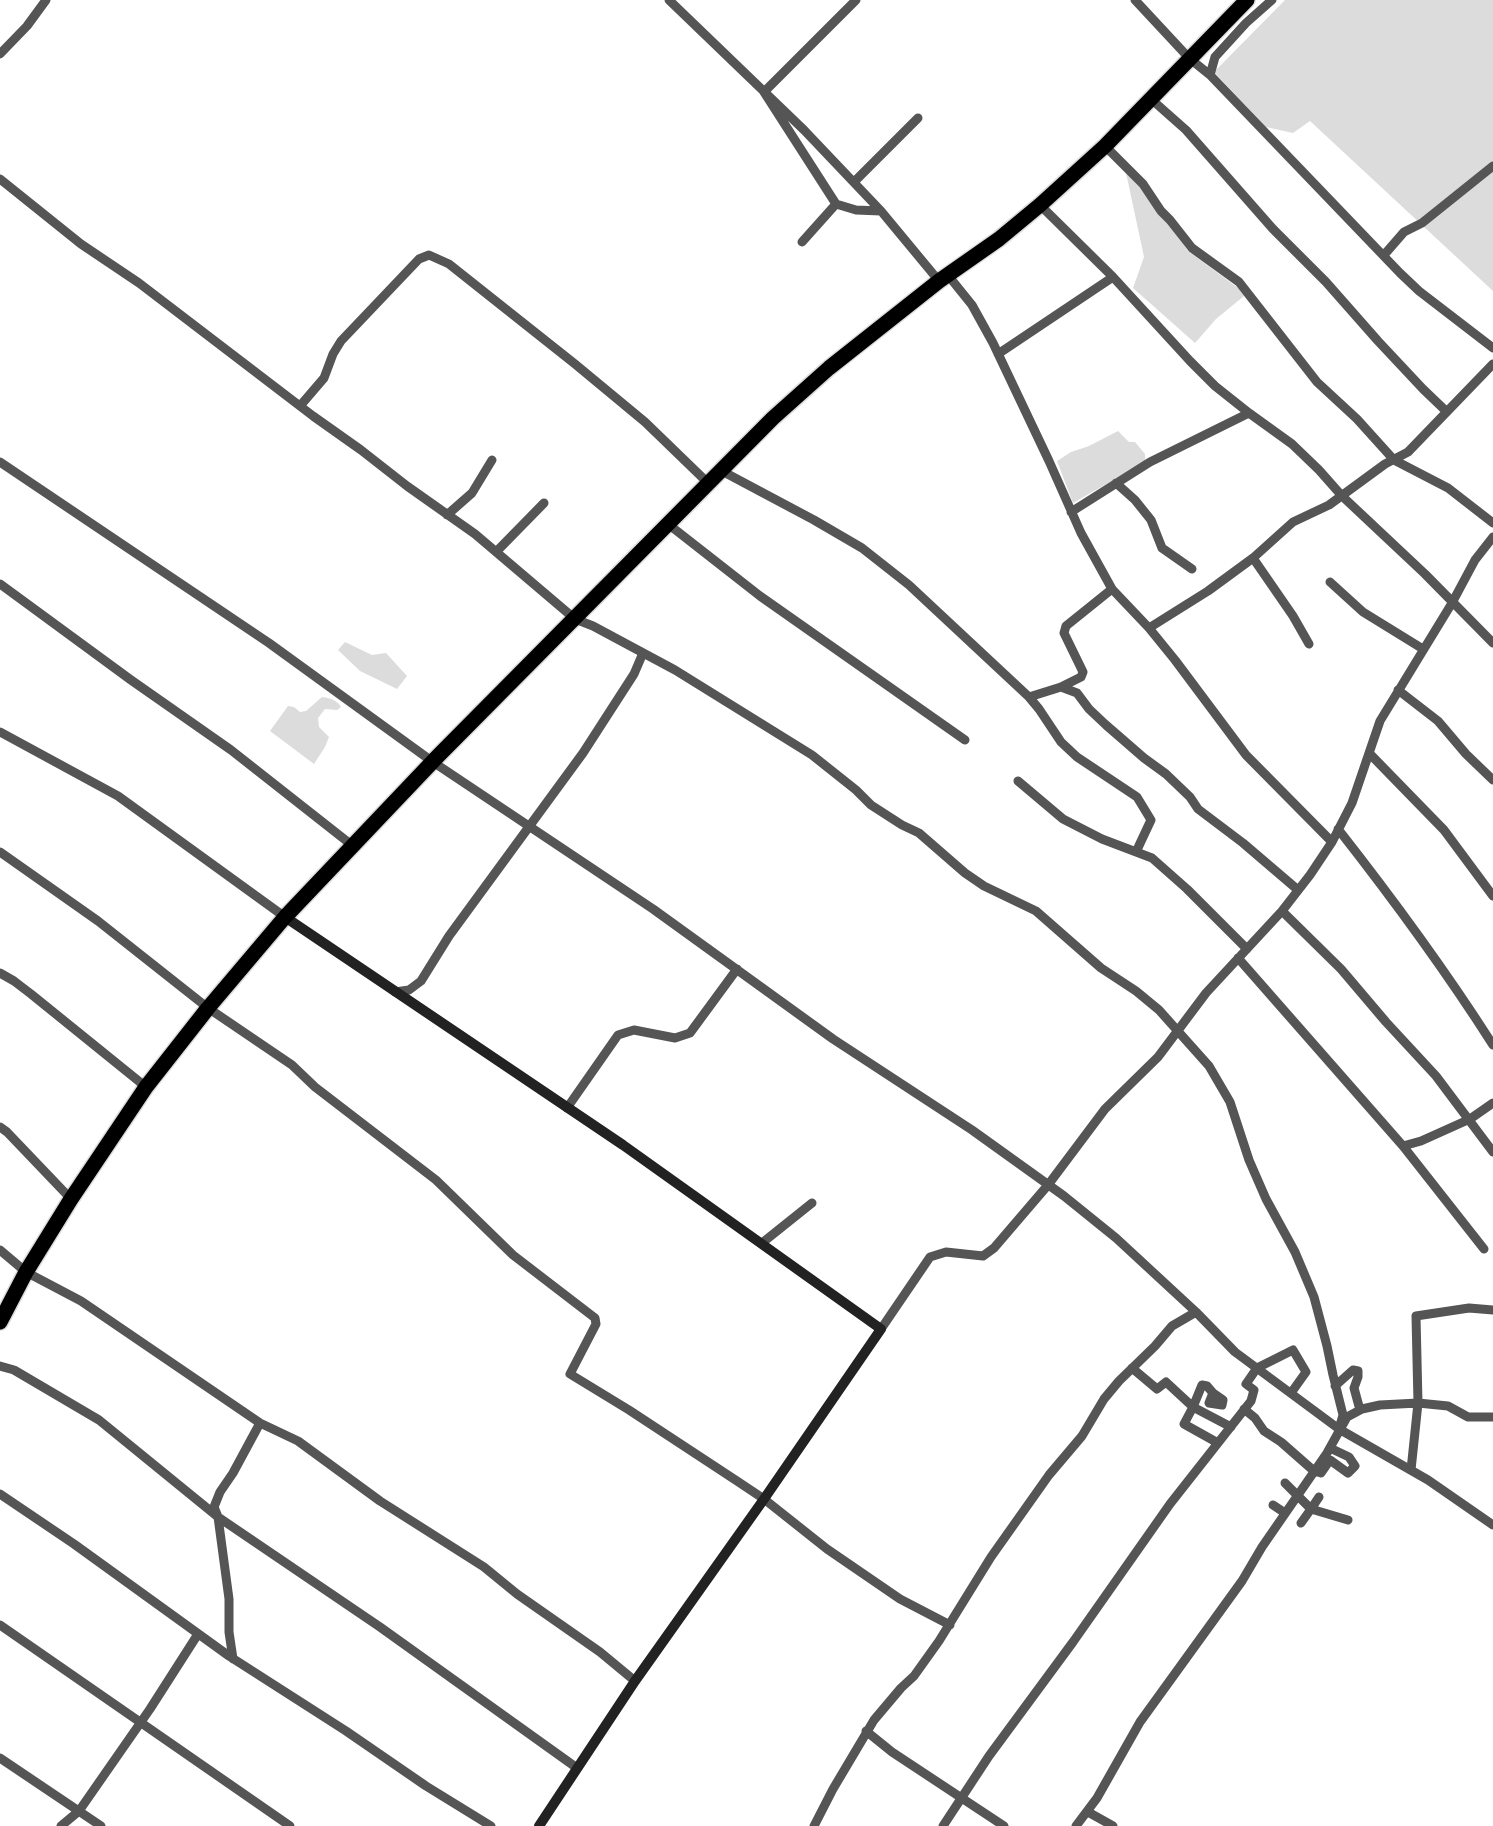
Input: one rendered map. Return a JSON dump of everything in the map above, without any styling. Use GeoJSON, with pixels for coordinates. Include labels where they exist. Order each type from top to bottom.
{"type":"FeatureCollection","features":[{"type":"Feature","properties":{"kind":"highway"},"geometry":{"type":"LineString","coordinates":[[0,1322],[26,1272],[71,1199],[146,1087],[208,1008],[285,917],[433,762],[773,418],[830,368],[1040,204],[1105,146],[1247,0]]}},
{"type":"Feature","properties":{"kind":"street"},"geometry":{"type":"LineString","coordinates":[[0,54],[27,26],[46,0]]}},
{"type":"Feature","properties":{"kind":"street"},"geometry":{"type":"LineString","coordinates":[[669,0],[804,130],[943,278],[972,305],[998,354],[1071,512],[1112,589],[1149,628],[1246,755],[1332,842]]}},
{"type":"Feature","properties":{"kind":"street"},"geometry":{"type":"LineString","coordinates":[[764,92],[856,0]]}},
{"type":"Feature","properties":{"kind":"street"},"geometry":{"type":"LineString","coordinates":[[1135,0],[1419,291],[1493,348]]}},
{"type":"Feature","properties":{"kind":"street"},"geometry":{"type":"LineString","coordinates":[[1210,75],[1215,57],[1246,23],[1272,0]]}},
{"type":"Feature","properties":{"kind":"street"},"geometry":{"type":"LineString","coordinates":[[764,92],[836,204],[856,210],[881,211]]}},
{"type":"Feature","properties":{"kind":"street"},"geometry":{"type":"LineString","coordinates":[[1151,99],[1186,130],[1273,229],[1326,282],[1423,389],[1448,412]]}},
{"type":"Feature","properties":{"kind":"street"},"geometry":{"type":"LineString","coordinates":[[854,182],[918,118]]}},
{"type":"Feature","properties":{"kind":"street"},"geometry":{"type":"LineString","coordinates":[[1105,146],[1143,184],[1161,211],[1192,248],[1239,282],[1317,382],[1357,419],[1394,460],[1448,488],[1493,523]]}},
{"type":"Feature","properties":{"kind":"street"},"geometry":{"type":"LineString","coordinates":[[1384,255],[1404,232],[1428,219],[1493,166]]}},
{"type":"Feature","properties":{"kind":"street"},"geometry":{"type":"LineString","coordinates":[[0,179],[81,244],[139,283],[300,406],[475,534],[575,619],[593,626],[675,670],[812,755],[856,790],[870,805],[919,833],[965,873],[984,886],[1036,911],[1101,968],[1136,991],[1159,1010],[1208,1066],[1230,1102],[1249,1160],[1266,1199],[1295,1252],[1314,1297],[1343,1415],[1340,1429]]}},
{"type":"Feature","properties":{"kind":"street"},"geometry":{"type":"LineString","coordinates":[[802,242],[836,204]]}},
{"type":"Feature","properties":{"kind":"street"},"geometry":{"type":"LineString","coordinates":[[1040,204],[1113,277],[1215,386],[1292,444],[1342,496],[1425,574],[1493,643]]}},
{"type":"Feature","properties":{"kind":"street"},"geometry":{"type":"LineString","coordinates":[[300,406],[324,378],[332,354],[341,341],[419,259],[429,255],[450,264],[575,364],[645,422],[708,484]]}},
{"type":"Feature","properties":{"kind":"street"},"geometry":{"type":"LineString","coordinates":[[998,354],[1113,277]]}},
{"type":"Feature","properties":{"kind":"street"},"geometry":{"type":"LineString","coordinates":[[1149,628],[1208,591],[1254,558],[1293,522],[1329,505],[1385,464],[1408,452],[1493,364]]}},
{"type":"Feature","properties":{"kind":"street"},"geometry":{"type":"LineString","coordinates":[[1071,512],[1150,462],[1249,413]]}},
{"type":"Feature","properties":{"kind":"street"},"geometry":{"type":"LineString","coordinates":[[447,515],[472,493],[492,460]]}},
{"type":"Feature","properties":{"kind":"street"},"geometry":{"type":"LineString","coordinates":[[0,462],[269,643],[433,762],[653,909],[833,1039],[942,1108],[1064,1196],[1116,1238],[1196,1312],[1235,1352],[1340,1429],[1428,1480],[1493,1526]]}},
{"type":"Feature","properties":{"kind":"street"},"geometry":{"type":"LineString","coordinates":[[720,470],[862,548],[909,585],[1029,697],[1061,742],[1077,757],[1137,797],[1151,820],[1136,852]]}},
{"type":"Feature","properties":{"kind":"street"},"geometry":{"type":"LineString","coordinates":[[1116,484],[1135,500],[1151,520],[1162,548],[1192,569]]}},
{"type":"Feature","properties":{"kind":"street"},"geometry":{"type":"LineString","coordinates":[[496,552],[544,503]]}},
{"type":"Feature","properties":{"kind":"street"},"geometry":{"type":"LineString","coordinates":[[668,524],[760,596],[965,740]]}},
{"type":"Feature","properties":{"kind":"street"},"geometry":{"type":"LineString","coordinates":[[539,1826],[635,1681],[764,1499],[930,1257],[946,1252],[983,1256],[994,1248],[1048,1185],[1105,1109],[1158,1057],[1206,993],[1282,911],[1310,875],[1332,842],[1352,803],[1380,721],[1452,603],[1475,560],[1493,537]]}},
{"type":"Feature","properties":{"kind":"street"},"geometry":{"type":"LineString","coordinates":[[1254,558],[1293,616],[1309,644]]}},
{"type":"Feature","properties":{"kind":"street"},"geometry":{"type":"LineString","coordinates":[[1330,582],[1363,612],[1423,648]]}},
{"type":"Feature","properties":{"kind":"street"},"geometry":{"type":"LineString","coordinates":[[0,584],[232,750],[353,846]]}},
{"type":"Feature","properties":{"kind":"street"},"geometry":{"type":"LineString","coordinates":[[1029,697],[1061,687],[1081,677],[1083,672],[1064,633],[1066,626],[1112,589]]}},
{"type":"Feature","properties":{"kind":"street"},"geometry":{"type":"LineString","coordinates":[[395,992],[409,990],[421,981],[449,936],[583,753],[634,674],[643,654]]}},
{"type":"Feature","properties":{"kind":"street"},"geometry":{"type":"LineString","coordinates":[[1061,687],[1077,693],[1100,720],[1144,758],[1166,774],[1190,797],[1198,809],[1243,843],[1298,890]]}},
{"type":"Feature","properties":{"kind":"street"},"geometry":{"type":"LineString","coordinates":[[1398,690],[1438,722],[1466,754],[1493,780]]}},
{"type":"Feature","properties":{"kind":"street"},"geometry":{"type":"LineString","coordinates":[[0,732],[118,796],[285,917],[567,1108],[762,1243],[881,1329]]}},
{"type":"Feature","properties":{"kind":"street"},"geometry":{"type":"LineString","coordinates":[[1369,753],[1444,830],[1493,896]]}},
{"type":"Feature","properties":{"kind":"street"},"geometry":{"type":"LineString","coordinates":[[1018,781],[1062,819],[1102,838],[1152,858],[1188,889],[1247,949]]}},
{"type":"Feature","properties":{"kind":"street"},"geometry":{"type":"LineString","coordinates":[[1338,830],[1399,907],[1464,999],[1493,1045]]}},
{"type":"Feature","properties":{"kind":"street"},"geometry":{"type":"LineString","coordinates":[[0,852],[98,921],[208,1008],[292,1065],[315,1088],[436,1180],[513,1255],[596,1318],[596,1324],[570,1374],[629,1410],[764,1499],[827,1549],[900,1599],[950,1625]]}},
{"type":"Feature","properties":{"kind":"street"},"geometry":{"type":"LineString","coordinates":[[1282,911],[1341,969],[1386,1022],[1436,1076],[1493,1152]]}},
{"type":"Feature","properties":{"kind":"street"},"geometry":{"type":"LineString","coordinates":[[1238,958],[1403,1146],[1484,1249]]}},
{"type":"Feature","properties":{"kind":"street"},"geometry":{"type":"LineString","coordinates":[[567,1108],[618,1035],[634,1030],[676,1038],[690,1033],[737,969]]}},
{"type":"Feature","properties":{"kind":"street"},"geometry":{"type":"LineString","coordinates":[[0,973],[31,994],[146,1087]]}},
{"type":"Feature","properties":{"kind":"street"},"geometry":{"type":"LineString","coordinates":[[1403,1146],[1421,1141],[1470,1119],[1493,1103]]}},
{"type":"Feature","properties":{"kind":"street"},"geometry":{"type":"LineString","coordinates":[[0,1127],[71,1199]]}},
{"type":"Feature","properties":{"kind":"street"},"geometry":{"type":"LineString","coordinates":[[1482,1136],[1493,1136]]}},
{"type":"Feature","properties":{"kind":"street"},"geometry":{"type":"LineString","coordinates":[[762,1243],[812,1203]]}},
{"type":"Feature","properties":{"kind":"street"},"geometry":{"type":"LineString","coordinates":[[0,1250],[26,1272],[81,1301],[260,1423],[298,1441],[380,1501],[484,1567],[517,1594],[600,1652],[635,1681]]}},
{"type":"Feature","properties":{"kind":"street"},"geometry":{"type":"LineString","coordinates":[[1411,1470],[1418,1403],[1416,1316],[1469,1308],[1493,1310]]}},
{"type":"Feature","properties":{"kind":"street"},"geometry":{"type":"LineString","coordinates":[[814,1826],[832,1789],[861,1744],[866,1732],[883,1707],[914,1676],[950,1625],[978,1578],[1013,1526],[1049,1475],[1082,1436],[1104,1399],[1172,1326],[1196,1312]]}},
{"type":"Feature","properties":{"kind":"street"},"geometry":{"type":"LineString","coordinates":[[943,1826],[989,1756],[1073,1642],[1154,1527],[1251,1401],[1254,1390],[1246,1384],[1257,1368],[1293,1350],[1306,1372],[1291,1393]]}},
{"type":"Feature","properties":{"kind":"street"},"geometry":{"type":"LineString","coordinates":[[0,1366],[14,1370],[99,1420],[218,1517],[380,1627],[577,1768]]}},
{"type":"Feature","properties":{"kind":"street"},"geometry":{"type":"LineString","coordinates":[[1132,1368],[1157,1389],[1166,1382],[1193,1406],[1231,1427]]}},
{"type":"Feature","properties":{"kind":"street"},"geometry":{"type":"LineString","coordinates":[[1336,1386],[1353,1370],[1358,1371],[1354,1388],[1360,1410]]}},
{"type":"Feature","properties":{"kind":"street"},"geometry":{"type":"LineString","coordinates":[[1213,1393],[1207,1386],[1202,1385],[1184,1424],[1218,1443]]}},
{"type":"Feature","properties":{"kind":"street"},"geometry":{"type":"LineString","coordinates":[[1076,1826],[1088,1812],[1140,1722],[1242,1581],[1262,1547],[1330,1448],[1347,1417],[1360,1410],[1380,1405],[1418,1403],[1448,1406],[1468,1417],[1493,1417]]}},
{"type":"Feature","properties":{"kind":"street"},"geometry":{"type":"LineString","coordinates":[[1244,1409],[1255,1418],[1264,1431],[1281,1442],[1314,1471],[1321,1473],[1330,1460],[1348,1473],[1355,1466],[1349,1457],[1330,1448]]}},
{"type":"Feature","properties":{"kind":"street"},"geometry":{"type":"LineString","coordinates":[[233,1659],[229,1632],[230,1599],[218,1517],[214,1506],[220,1492],[233,1473],[260,1423]]}},
{"type":"Feature","properties":{"kind":"street"},"geometry":{"type":"LineString","coordinates":[[1285,1483],[1311,1509],[1348,1520]]}},
{"type":"Feature","properties":{"kind":"street"},"geometry":{"type":"LineString","coordinates":[[0,1494],[74,1544],[233,1659],[346,1731],[426,1786],[491,1826]]}},
{"type":"Feature","properties":{"kind":"street"},"geometry":{"type":"LineString","coordinates":[[1301,1523],[1319,1497]]}},
{"type":"Feature","properties":{"kind":"street"},"geometry":{"type":"LineString","coordinates":[[1273,1505],[1285,1514]]}},
{"type":"Feature","properties":{"kind":"street"},"geometry":{"type":"LineString","coordinates":[[0,1625],[290,1826]]}},
{"type":"Feature","properties":{"kind":"street"},"geometry":{"type":"LineString","coordinates":[[61,1826],[79,1811],[141,1722],[198,1634]]}},
{"type":"Feature","properties":{"kind":"street"},"geometry":{"type":"LineString","coordinates":[[866,1732],[892,1752],[1004,1826]]}},
{"type":"Feature","properties":{"kind":"street"},"geometry":{"type":"LineString","coordinates":[[0,1758],[101,1826]]}},
{"type":"Feature","properties":{"kind":"street"},"geometry":{"type":"LineString","coordinates":[[1088,1812],[1113,1826]]}},
{"type":"Feature","properties":{"kind":"shaded area"},"geometry":{"type":"Polygon","coordinates":[[[1285,0],[1493,0],[1493,291],[1310,121],[1293,133],[1266,127],[1214,72],[1285,0]]]}},
{"type":"Feature","properties":{"kind":"shaded area"},"geometry":{"type":"Polygon","coordinates":[[[1125,168],[1143,188],[1188,251],[1238,288],[1244,296],[1216,319],[1195,343],[1133,288],[1144,257],[1125,168]]]}},
{"type":"Feature","properties":{"kind":"shaded area"},"geometry":{"type":"Polygon","coordinates":[[[1118,431],[1129,442],[1135,442],[1145,454],[1145,462],[1073,503],[1057,461],[1071,452],[1089,446],[1118,431]]]}},
{"type":"Feature","properties":{"kind":"shaded area"},"geometry":{"type":"Polygon","coordinates":[[[345,642],[372,655],[386,653],[407,676],[397,689],[360,671],[338,650],[345,642]]]}},
{"type":"Feature","properties":{"kind":"shaded area"},"geometry":{"type":"Polygon","coordinates":[[[322,697],[333,700],[341,707],[337,710],[325,709],[318,718],[319,727],[329,737],[314,764],[270,731],[288,706],[294,707],[300,712],[306,711],[322,697]]]}}]}
